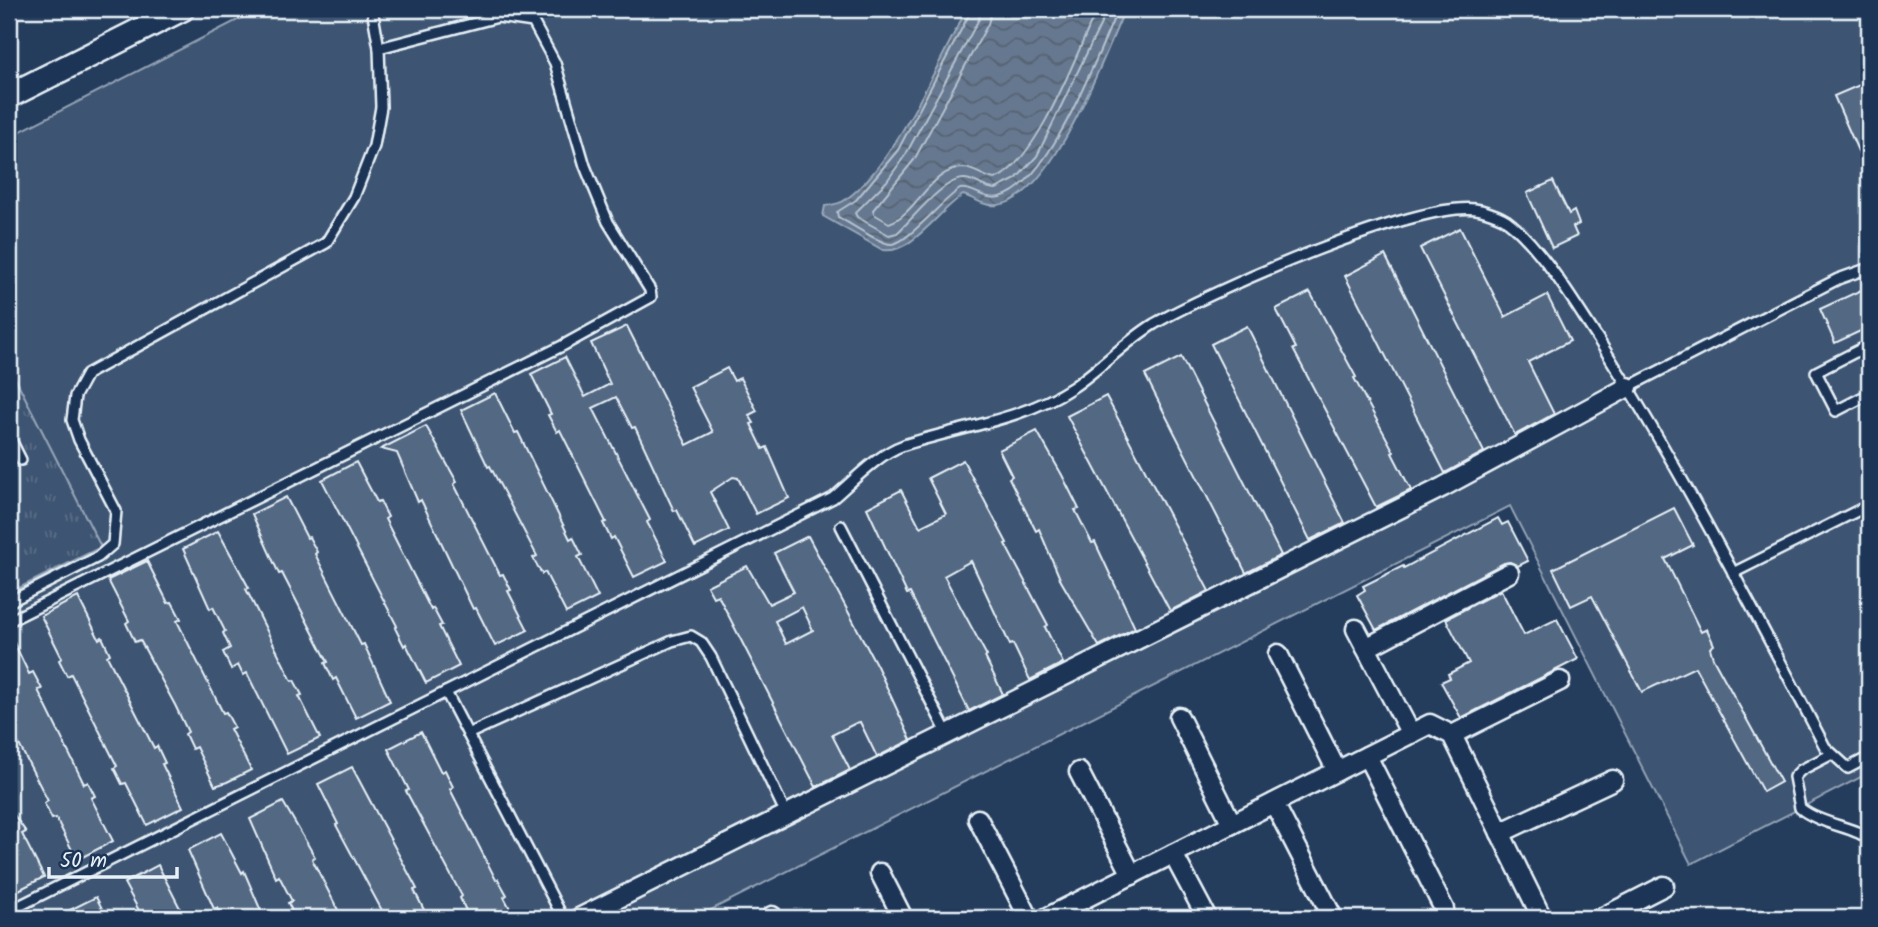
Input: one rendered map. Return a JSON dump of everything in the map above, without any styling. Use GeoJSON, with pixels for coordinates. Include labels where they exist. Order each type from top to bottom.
{"type":"FeatureCollection","features":[{"type":"Feature","properties":{"kind":"main road"},"geometry":{"type":"LineString","coordinates":[[9,96],[182,9]]}},
{"type":"Feature","properties":{"kind":"street"},"geometry":{"type":"LineString","coordinates":[[579,918],[1443,487],[1628,387]]}},
{"type":"Feature","properties":{"kind":"street"},"geometry":{"type":"LineString","coordinates":[[1366,648],[1509,573]]}},
{"type":"Feature","properties":{"kind":"street"},"geometry":{"type":"LineString","coordinates":[[1356,629],[1411,734]]}},
{"type":"Feature","properties":{"kind":"street"},"geometry":{"type":"LineString","coordinates":[[1278,654],[1337,771]]}},
{"type":"Feature","properties":{"kind":"street"},"geometry":{"type":"LineString","coordinates":[[1452,735],[1560,681]]}},
{"type":"Feature","properties":{"kind":"street"},"geometry":{"type":"LineString","coordinates":[[1179,717],[1231,824]]}},
{"type":"Feature","properties":{"kind":"street"},"geometry":{"type":"LineString","coordinates":[[1046,918],[1076,911],[1132,875],[1430,724],[1452,735],[1542,918]]}},
{"type":"Feature","properties":{"kind":"street"},"geometry":{"type":"LineString","coordinates":[[1367,756],[1444,909]]}},
{"type":"Feature","properties":{"kind":"street"},"geometry":{"type":"LineString","coordinates":[[1079,772],[1132,875]]}},
{"type":"Feature","properties":{"kind":"street"},"geometry":{"type":"LineString","coordinates":[[1500,833],[1613,780]]}},
{"type":"Feature","properties":{"kind":"street"},"geometry":{"type":"LineString","coordinates":[[1274,803],[1334,918]]}},
{"type":"Feature","properties":{"kind":"street"},"geometry":{"type":"LineString","coordinates":[[978,819],[1029,918]]}},
{"type":"Feature","properties":{"kind":"street"},"geometry":{"type":"LineString","coordinates":[[1173,854],[1207,918]]}},
{"type":"Feature","properties":{"kind":"street"},"geometry":{"type":"LineString","coordinates":[[880,873],[903,918]]}},
{"type":"Feature","properties":{"kind":"street"},"geometry":{"type":"LineString","coordinates":[[1601,918],[1664,886]]}},
{"type":"Feature","properties":{"kind":"lane"},"geometry":{"type":"LineString","coordinates":[[9,603],[98,558],[113,544],[116,511],[79,440],[72,420],[75,396],[86,374],[326,243],[354,197],[374,146],[381,107],[379,48],[372,9]]}},
{"type":"Feature","properties":{"kind":"lane"},"geometry":{"type":"LineString","coordinates":[[9,621],[562,346],[651,297],[650,290],[608,222],[585,166],[555,63],[533,22],[498,17],[379,48]]}},
{"type":"Feature","properties":{"kind":"lane"},"geometry":{"type":"LineString","coordinates":[[9,911],[833,498],[884,456],[903,445],[980,425],[1057,396],[1155,324],[1220,290],[1424,212],[1450,207],[1479,209],[1505,220],[1542,259],[1628,387],[1733,573],[1825,747],[1849,768],[1869,757]]}},
{"type":"Feature","properties":{"kind":"lane"},"geometry":{"type":"LineString","coordinates":[[1628,387],[1838,279],[1869,268]]}},
{"type":"Feature","properties":{"kind":"lane"},"geometry":{"type":"LineString","coordinates":[[1869,345],[1816,372],[1836,411],[1869,394]]}},
{"type":"Feature","properties":{"kind":"lane"},"geometry":{"type":"LineString","coordinates":[[9,436],[21,460]]}},
{"type":"Feature","properties":{"kind":"lane"},"geometry":{"type":"LineString","coordinates":[[1733,573],[1869,505]]}},
{"type":"Feature","properties":{"kind":"lane"},"geometry":{"type":"LineString","coordinates":[[841,526],[947,733]]}},
{"type":"Feature","properties":{"kind":"lane"},"geometry":{"type":"LineString","coordinates":[[468,734],[660,646],[691,636],[701,642],[711,657],[786,814]]}},
{"type":"Feature","properties":{"kind":"lane"},"geometry":{"type":"LineString","coordinates":[[446,692],[563,918]]}},
{"type":"Feature","properties":{"kind":"lane"},"geometry":{"type":"LineString","coordinates":[[1832,754],[1801,770],[1794,777],[1800,808],[1819,821],[1858,831],[1869,840]]}},
{"type":"Feature","properties":{"kind":"green space"},"geometry":{"type":"Polygon","coordinates":[[[259,9],[1869,9],[1869,773],[1691,864],[1510,506],[695,918],[9,918],[9,593],[101,547],[9,366],[9,137],[259,9]]]}},
{"type":"Feature","properties":{"kind":"green space"},"geometry":{"type":"Polygon","coordinates":[[[9,366],[101,547],[9,593],[9,366]]]}},
{"type":"Feature","properties":{"kind":"water"},"geometry":{"type":"Polygon","coordinates":[[[967,9],[1125,9],[1074,122],[1038,178],[1018,196],[998,205],[983,204],[963,195],[915,238],[894,250],[883,250],[823,216],[825,206],[845,200],[881,163],[914,112],[967,9]]]}},
{"type":"Feature","properties":{"kind":"building"},"geometry":{"type":"Polygon","coordinates":[[[1869,81],[1869,176],[1834,96],[1869,81]]]}},
{"type":"Feature","properties":{"kind":"building"},"geometry":{"type":"Polygon","coordinates":[[[1553,181],[1569,214],[1574,211],[1579,224],[1573,227],[1577,236],[1552,248],[1527,193],[1553,181]]]}},
{"type":"Feature","properties":{"kind":"building"},"geometry":{"type":"Polygon","coordinates":[[[1460,228],[1505,317],[1547,295],[1570,341],[1528,362],[1554,414],[1515,435],[1420,248],[1460,228]]]}},
{"type":"Feature","properties":{"kind":"building"},"geometry":{"type":"Polygon","coordinates":[[[1385,255],[1484,452],[1445,473],[1345,276],[1385,255]]]}},
{"type":"Feature","properties":{"kind":"building"},"geometry":{"type":"Polygon","coordinates":[[[1861,290],[1869,307],[1869,327],[1835,343],[1820,309],[1861,290]]]}},
{"type":"Feature","properties":{"kind":"building"},"geometry":{"type":"Polygon","coordinates":[[[1310,292],[1356,377],[1354,378],[1411,490],[1376,507],[1293,349],[1296,348],[1276,309],[1310,292]]]}},
{"type":"Feature","properties":{"kind":"building"},"geometry":{"type":"Polygon","coordinates":[[[627,326],[687,445],[713,432],[690,387],[727,368],[734,381],[740,378],[757,411],[749,415],[754,423],[751,424],[763,449],[767,447],[789,498],[756,514],[738,478],[733,477],[710,492],[729,530],[695,547],[677,510],[674,511],[635,427],[632,428],[616,397],[593,408],[650,520],[647,522],[667,561],[634,577],[614,537],[611,539],[603,523],[606,522],[560,430],[557,432],[548,415],[551,414],[531,374],[565,357],[585,397],[610,384],[591,343],[627,326]]]}},
{"type":"Feature","properties":{"kind":"building"},"geometry":{"type":"Polygon","coordinates":[[[1247,326],[1345,523],[1310,540],[1211,344],[1247,326]]]}},
{"type":"Feature","properties":{"kind":"building"},"geometry":{"type":"Polygon","coordinates":[[[1181,357],[1281,555],[1246,573],[1145,375],[1181,357]]]}},
{"type":"Feature","properties":{"kind":"building"},"geometry":{"type":"Polygon","coordinates":[[[495,393],[515,433],[518,432],[570,539],[573,537],[582,555],[578,557],[598,597],[566,613],[545,572],[542,574],[533,558],[537,556],[490,466],[488,467],[461,410],[495,393]]]}},
{"type":"Feature","properties":{"kind":"building"},"geometry":{"type":"Polygon","coordinates":[[[1106,396],[1209,591],[1170,611],[1067,416],[1106,396]]]}},
{"type":"Feature","properties":{"kind":"building"},"geometry":{"type":"Polygon","coordinates":[[[426,426],[457,482],[454,484],[500,575],[503,574],[511,590],[508,591],[528,630],[495,646],[476,608],[473,609],[421,500],[418,502],[397,453],[381,449],[426,426]]]}},
{"type":"Feature","properties":{"kind":"building"},"geometry":{"type":"Polygon","coordinates":[[[1037,431],[1079,509],[1075,510],[1092,543],[1095,542],[1135,628],[1099,646],[1061,581],[1039,529],[1036,531],[1009,478],[1012,476],[999,450],[1037,431]]]}},
{"type":"Feature","properties":{"kind":"building"},"geometry":{"type":"Polygon","coordinates":[[[963,460],[1048,625],[1045,627],[1063,663],[1030,680],[1013,644],[1010,645],[971,561],[944,576],[987,656],[985,657],[1003,694],[969,711],[910,593],[907,594],[867,508],[901,490],[920,527],[946,514],[928,478],[963,460]]]}},
{"type":"Feature","properties":{"kind":"building"},"geometry":{"type":"Polygon","coordinates":[[[356,462],[377,502],[380,501],[388,517],[385,519],[431,610],[433,608],[442,625],[439,626],[459,666],[426,683],[406,644],[404,646],[395,628],[397,626],[322,480],[356,462]]]}},
{"type":"Feature","properties":{"kind":"building"},"geometry":{"type":"Polygon","coordinates":[[[286,497],[317,552],[315,554],[361,645],[364,644],[390,701],[356,718],[336,678],[333,680],[325,663],[328,662],[282,573],[279,574],[252,514],[286,497]]]}},
{"type":"Feature","properties":{"kind":"building"},"geometry":{"type":"Polygon","coordinates":[[[1674,508],[1693,545],[1665,559],[1701,632],[1707,629],[1714,645],[1710,648],[1713,658],[1781,782],[1763,792],[1695,667],[1642,692],[1592,596],[1571,606],[1553,569],[1674,508]]]}},
{"type":"Feature","properties":{"kind":"building"},"geometry":{"type":"Polygon","coordinates":[[[1498,518],[1502,525],[1508,522],[1528,561],[1518,566],[1510,562],[1504,563],[1376,630],[1357,595],[1365,590],[1363,586],[1403,566],[1404,568],[1498,518]]]}},
{"type":"Feature","properties":{"kind":"building"},"geometry":{"type":"Polygon","coordinates":[[[218,531],[249,588],[246,589],[292,681],[294,680],[302,695],[299,696],[320,738],[287,754],[247,673],[243,675],[238,665],[231,669],[223,652],[230,648],[223,633],[225,631],[213,607],[210,609],[183,549],[218,531]]]}},
{"type":"Feature","properties":{"kind":"building"},"geometry":{"type":"Polygon","coordinates":[[[808,536],[877,666],[911,740],[877,757],[860,722],[856,723],[832,735],[850,770],[816,787],[718,595],[713,597],[707,586],[747,566],[769,604],[794,592],[774,553],[808,536]],[[802,607],[775,621],[786,644],[813,630],[802,607]]]}},
{"type":"Feature","properties":{"kind":"building"},"geometry":{"type":"Polygon","coordinates":[[[147,561],[168,603],[172,602],[181,619],[177,621],[223,713],[226,712],[234,727],[230,729],[251,770],[215,786],[196,747],[192,749],[185,734],[188,732],[140,640],[135,642],[126,623],[129,621],[108,580],[147,561]]]}},
{"type":"Feature","properties":{"kind":"building"},"geometry":{"type":"Polygon","coordinates":[[[1501,590],[1524,635],[1557,619],[1578,659],[1461,718],[1441,682],[1450,678],[1448,674],[1469,663],[1446,619],[1501,590]]]}},
{"type":"Feature","properties":{"kind":"building"},"geometry":{"type":"Polygon","coordinates":[[[78,597],[99,639],[102,637],[110,654],[107,656],[154,748],[157,746],[165,763],[162,764],[183,807],[147,825],[126,783],[122,784],[114,768],[117,766],[71,674],[67,676],[59,660],[62,658],[41,616],[78,597]]]}},
{"type":"Feature","properties":{"kind":"building"},"geometry":{"type":"Polygon","coordinates":[[[9,632],[29,674],[33,672],[42,689],[38,690],[84,784],[88,782],[95,796],[91,798],[113,841],[77,860],[56,818],[52,819],[44,803],[48,801],[9,725],[9,632]]]}},
{"type":"Feature","properties":{"kind":"building"},"geometry":{"type":"Polygon","coordinates":[[[421,732],[441,772],[445,770],[453,787],[450,789],[496,880],[498,879],[507,895],[504,897],[515,918],[474,918],[471,913],[468,915],[460,898],[462,896],[406,791],[409,790],[388,749],[421,732]]]}},
{"type":"Feature","properties":{"kind":"building"},"geometry":{"type":"Polygon","coordinates":[[[352,767],[417,889],[414,890],[428,918],[386,918],[336,825],[338,824],[318,784],[352,767]]]}},
{"type":"Feature","properties":{"kind":"building"},"geometry":{"type":"Polygon","coordinates":[[[283,802],[315,857],[312,859],[342,918],[300,918],[297,913],[294,915],[288,903],[292,901],[279,876],[276,878],[250,819],[283,802]]]}},
{"type":"Feature","properties":{"kind":"building"},"geometry":{"type":"Polygon","coordinates":[[[9,808],[26,832],[22,834],[44,877],[9,895],[9,808]]]}},
{"type":"Feature","properties":{"kind":"building"},"geometry":{"type":"Polygon","coordinates":[[[221,833],[242,873],[244,871],[264,918],[222,918],[217,908],[214,909],[188,850],[221,833]]]}},
{"type":"Feature","properties":{"kind":"building"},"geometry":{"type":"Polygon","coordinates":[[[158,865],[185,918],[143,918],[124,883],[158,865]]]}},
{"type":"Feature","properties":{"kind":"building"},"geometry":{"type":"Polygon","coordinates":[[[96,897],[107,918],[54,918],[96,897]]]}}]}
